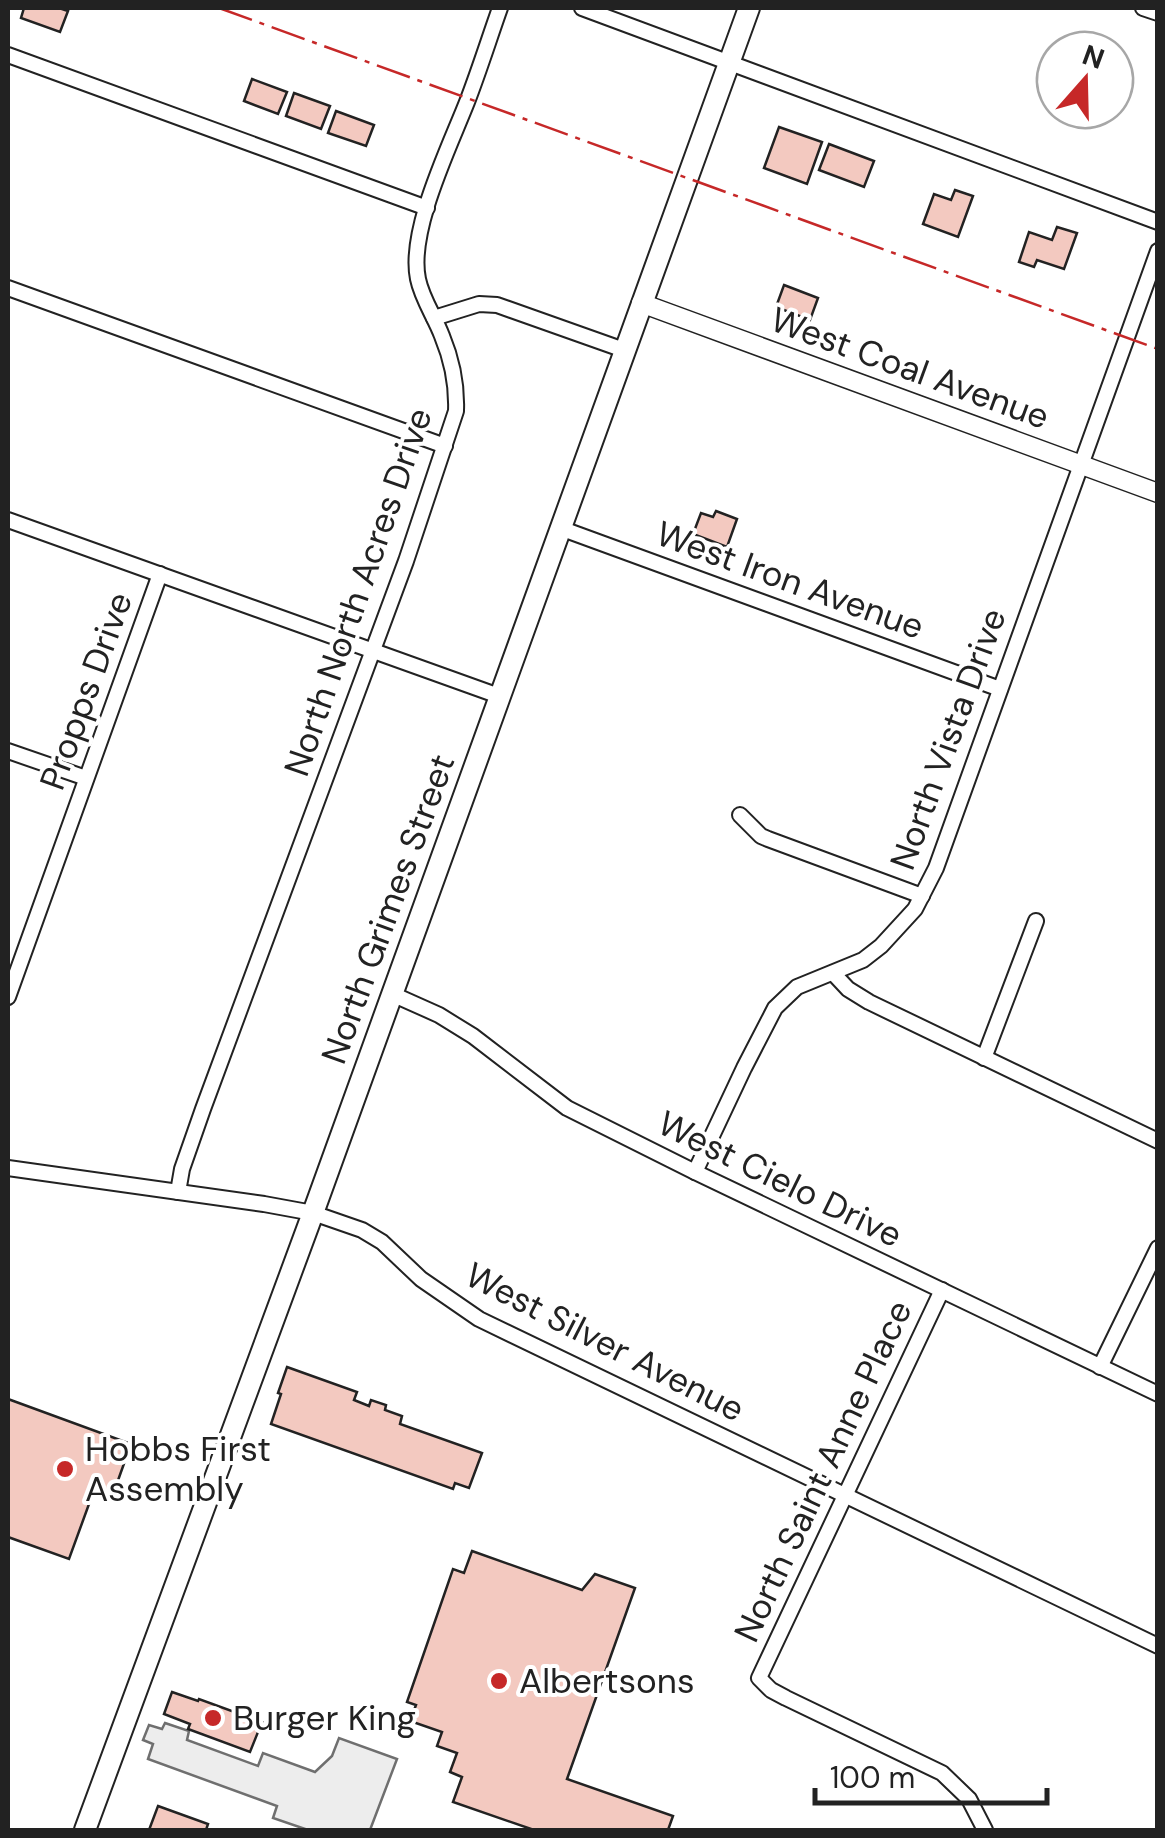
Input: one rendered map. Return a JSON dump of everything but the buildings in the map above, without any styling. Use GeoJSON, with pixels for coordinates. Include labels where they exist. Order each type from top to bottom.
{"type":"FeatureCollection","features":[{"type":"Feature","properties":{"kind":"main road","name":"North Grimes Street"},"geometry":{"type":"LineString","coordinates":[[85,1830],[314,1213],[748,8]]}},
{"type":"Feature","properties":{"kind":"street","name":"North North Acres Drive"},"geometry":{"type":"LineString","coordinates":[[178,1192],[203,1109],[373,651],[456,411],[448,354],[418,279],[417,256],[426,208],[500,8]]}},
{"type":"Feature","properties":{"kind":"street"},"geometry":{"type":"LineString","coordinates":[[582,8],[1158,222]]}},
{"type":"Feature","properties":{"kind":"street"},"geometry":{"type":"LineString","coordinates":[[1143,8],[1158,13]]}},
{"type":"Feature","properties":{"kind":"street"},"geometry":{"type":"LineString","coordinates":[[8,55],[426,208]]}},
{"type":"Feature","properties":{"kind":"street","name":"North Vista Drive"},"geometry":{"type":"LineString","coordinates":[[695,1172],[775,1008],[797,987],[863,960],[915,910],[936,868],[1158,251]]}},
{"type":"Feature","properties":{"kind":"street"},"geometry":{"type":"LineString","coordinates":[[8,288],[445,446]]}},
{"type":"Feature","properties":{"kind":"street","name":"West Coal Avenue"},"geometry":{"type":"LineString","coordinates":[[641,303],[1158,492]]}},
{"type":"Feature","properties":{"kind":"street"},"geometry":{"type":"LineString","coordinates":[[434,318],[478,304],[497,304],[624,350]]}},
{"type":"Feature","properties":{"kind":"street"},"geometry":{"type":"LineString","coordinates":[[8,520],[499,696]]}},
{"type":"Feature","properties":{"kind":"street","name":"West Iron Avenue"},"geometry":{"type":"LineString","coordinates":[[560,528],[1000,689]]}},
{"type":"Feature","properties":{"kind":"street","name":"Propps Drive"},"geometry":{"type":"LineString","coordinates":[[8,998],[160,574]]}},
{"type":"Feature","properties":{"kind":"street"},"geometry":{"type":"LineString","coordinates":[[8,751],[86,778]]}},
{"type":"Feature","properties":{"kind":"street"},"geometry":{"type":"LineString","coordinates":[[740,815],[768,840],[922,896]]}},
{"type":"Feature","properties":{"kind":"street"},"geometry":{"type":"LineString","coordinates":[[984,1058],[1036,922]]}},
{"type":"Feature","properties":{"kind":"street"},"geometry":{"type":"LineString","coordinates":[[833,973],[869,1002],[1158,1141]]}},
{"type":"Feature","properties":{"kind":"street","name":"West Cielo Drive"},"geometry":{"type":"LineString","coordinates":[[392,994],[440,1015],[473,1036],[566,1108],[1158,1394]]}},
{"type":"Feature","properties":{"kind":"street","name":"West Silver Avenue"},"geometry":{"type":"LineString","coordinates":[[8,1168],[314,1213],[362,1230],[382,1242],[421,1279],[480,1319],[1158,1646]]}},
{"type":"Feature","properties":{"kind":"street"},"geometry":{"type":"LineString","coordinates":[[1100,1366],[1158,1248]]}},
{"type":"Feature","properties":{"kind":"street","name":"North Saint Anne Place"},"geometry":{"type":"LineString","coordinates":[[942,1290],[759,1678],[786,1698],[942,1773],[969,1799],[985,1830]]}},
{"type":"Feature","properties":{"kind":"shaded area"},"geometry":{"type":"Polygon","coordinates":[[[165,1723],[189,1731],[187,1740],[258,1766],[263,1753],[315,1772],[332,1756],[339,1738],[397,1759],[370,1830],[308,1830],[273,1818],[277,1806],[148,1759],[153,1744],[143,1740],[149,1725],[162,1729],[165,1723]]]}},
{"type":"Feature","properties":{"kind":"power"},"geometry":{"type":"LineString","coordinates":[[219,8],[1158,349]]}},
{"type":"Feature","properties":{"kind":"place","name":"Hobbs First Assembly"},"geometry":{"type":"Point","coordinates":[65,1469]}},
{"type":"Feature","properties":{"kind":"place","name":"Albertsons"},"geometry":{"type":"Point","coordinates":[499,1681]}},
{"type":"Feature","properties":{"kind":"place","name":"Burger King"},"geometry":{"type":"Point","coordinates":[213,1718]}}]}
